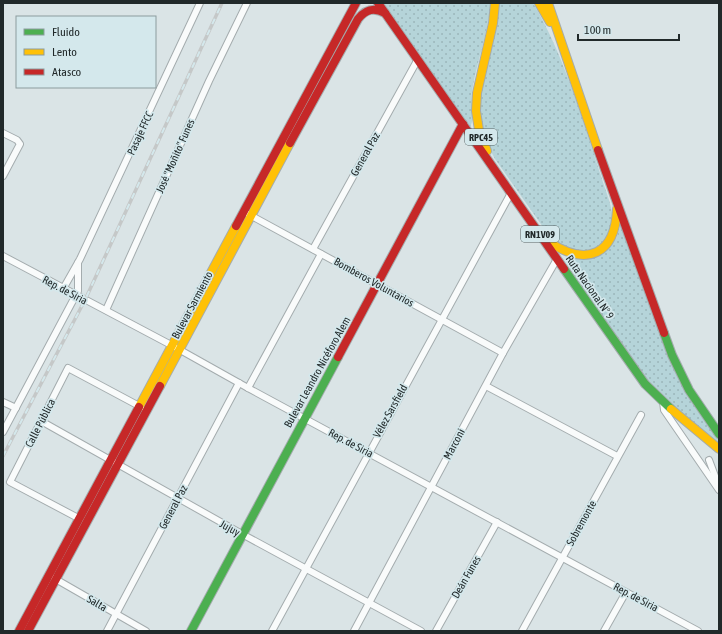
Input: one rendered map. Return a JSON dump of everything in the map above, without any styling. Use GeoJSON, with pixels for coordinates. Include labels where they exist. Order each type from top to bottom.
{"type":"FeatureCollection","features":[{"type":"Feature","properties":{"kind":"main road","name":"Bulevar Sarmiento"},"geometry":{"type":"LineString","coordinates":[[19,631],[53,577],[249,214],[352,21],[356,3]]}},
{"type":"Feature","properties":{"kind":"main road","name":"Ruta Nacional Nº 9"},"geometry":{"type":"LineString","coordinates":[[378,3],[645,384],[663,402],[719,449]]}},
{"type":"Feature","properties":{"kind":"main road","name":"RPC45"},"geometry":{"type":"LineString","coordinates":[[495,3],[491,34],[476,90],[475,112],[478,130],[502,180]]}},
{"type":"Feature","properties":{"kind":"main road"},"geometry":{"type":"LineString","coordinates":[[540,3],[551,23],[568,64]]}},
{"type":"Feature","properties":{"kind":"main road","name":"RN1V09"},"geometry":{"type":"LineString","coordinates":[[548,3],[568,64],[672,356],[689,390],[719,434]]}},
{"type":"Feature","properties":{"kind":"main road","name":"Bulevar Sarmiento"},"geometry":{"type":"LineString","coordinates":[[352,21],[368,10],[379,9],[386,13]]}},
{"type":"Feature","properties":{"kind":"main road","name":"Bulevar Leandro Nicéforo Alem"},"geometry":{"type":"LineString","coordinates":[[191,631],[463,124]]}},
{"type":"Feature","properties":{"kind":"main road","name":"RN1V09"},"geometry":{"type":"LineString","coordinates":[[541,236],[562,252],[584,256],[598,251],[612,238],[616,225],[617,214],[614,194]]}},
{"type":"Feature","properties":{"kind":"main road","name":"Bulevar Sarmiento"},"geometry":{"type":"LineString","coordinates":[[28,631],[80,519],[115,462],[141,407],[177,348]]}},
{"type":"Feature","properties":{"kind":"street","name":"Pasaje FFCC"},"geometry":{"type":"LineString","coordinates":[[64,289],[200,3]]}},
{"type":"Feature","properties":{"kind":"street","name":"José \"Moñito\" Funes"},"geometry":{"type":"LineString","coordinates":[[106,310],[209,81],[247,3]]}},
{"type":"Feature","properties":{"kind":"street","name":"General Paz"},"geometry":{"type":"LineString","coordinates":[[313,249],[418,59]]}},
{"type":"Feature","properties":{"kind":"street"},"geometry":{"type":"LineString","coordinates":[[3,133],[17,140],[20,144],[3,176]]}},
{"type":"Feature","properties":{"kind":"street","name":"Vélez Sarsfield"},"geometry":{"type":"LineString","coordinates":[[272,631],[511,193]]}},
{"type":"Feature","properties":{"kind":"street","name":"Bomberos Voluntarios"},"geometry":{"type":"LineString","coordinates":[[249,214],[321,254],[378,283],[503,353]]}},
{"type":"Feature","properties":{"kind":"street"},"geometry":{"type":"LineString","coordinates":[[248,388],[321,254]]}},
{"type":"Feature","properties":{"kind":"street","name":"Rep. de Siria"},"geometry":{"type":"LineString","coordinates":[[5,257],[76,296],[106,310],[177,348],[248,388],[626,592],[690,629],[698,631]]}},
{"type":"Feature","properties":{"kind":"street"},"geometry":{"type":"LineString","coordinates":[[3,264],[5,257]]}},
{"type":"Feature","properties":{"kind":"street","name":"Marconi"},"geometry":{"type":"LineString","coordinates":[[354,631],[503,353],[557,259]]}},
{"type":"Feature","properties":{"kind":"street","name":"Pasaje FFCC"},"geometry":{"type":"LineString","coordinates":[[3,432],[76,296],[79,284],[78,262]]}},
{"type":"Feature","properties":{"kind":"street","name":"Calle Pública"},"geometry":{"type":"LineString","coordinates":[[80,519],[10,482],[68,368],[141,407]]}},
{"type":"Feature","properties":{"kind":"street","name":"General Paz"},"geometry":{"type":"LineString","coordinates":[[107,631],[239,383]]}},
{"type":"Feature","properties":{"kind":"street"},"geometry":{"type":"LineString","coordinates":[[486,386],[617,456]]}},
{"type":"Feature","properties":{"kind":"street"},"geometry":{"type":"LineString","coordinates":[[3,402],[16,408]]}},
{"type":"Feature","properties":{"kind":"street"},"geometry":{"type":"LineString","coordinates":[[663,402],[664,410],[719,488]]}},
{"type":"Feature","properties":{"kind":"street","name":"Sobremonte"},"geometry":{"type":"LineString","coordinates":[[522,631],[617,456],[641,415]]}},
{"type":"Feature","properties":{"kind":"street","name":"Jujuy"},"geometry":{"type":"LineString","coordinates":[[41,421],[242,534],[421,631]]}},
{"type":"Feature","properties":{"kind":"street"},"geometry":{"type":"LineString","coordinates":[[709,460],[719,488]]}},
{"type":"Feature","properties":{"kind":"street","name":"Deán Funes"},"geometry":{"type":"LineString","coordinates":[[436,631],[497,522]]}},
{"type":"Feature","properties":{"kind":"street","name":"Salta"},"geometry":{"type":"LineString","coordinates":[[53,577],[146,631]]}},
{"type":"Feature","properties":{"kind":"street"},"geometry":{"type":"LineString","coordinates":[[604,631],[626,592]]}},
{"type":"Feature","properties":{"kind":"shaded area"},"geometry":{"type":"Polygon","coordinates":[[[383,3],[491,3],[490,14],[472,91],[473,119],[470,127],[383,3]]]}},
{"type":"Feature","properties":{"kind":"shaded area"},"geometry":{"type":"Polygon","coordinates":[[[499,3],[533,3],[556,48],[566,72],[612,211],[612,222],[609,234],[604,242],[596,248],[578,251],[559,244],[550,237],[495,159],[482,134],[479,97],[499,3]]]}},
{"type":"Feature","properties":{"kind":"shaded area"},"geometry":{"type":"Polygon","coordinates":[[[621,224],[687,394],[719,439],[719,445],[660,395],[632,363],[567,264],[571,259],[585,259],[616,239],[621,224]]]}},
{"type":"Feature","properties":{"kind":"railway"},"geometry":{"type":"LineString","coordinates":[[3,456],[85,300],[222,3]]}},
{"type":"Feature","properties":{"kind":"traffic: fast"},"geometry":{"type":"LineString","coordinates":[[564,269],[645,384],[671,409]]}},
{"type":"Feature","properties":{"kind":"traffic: fast"},"geometry":{"type":"LineString","coordinates":[[664,333],[672,355],[689,390],[719,434]]}},
{"type":"Feature","properties":{"kind":"traffic: fast"},"geometry":{"type":"LineString","coordinates":[[191,631],[338,357]]}},
{"type":"Feature","properties":{"kind":"traffic: slow"},"geometry":{"type":"LineString","coordinates":[[487,151],[479,130],[476,111],[477,93],[493,23],[495,3]]}},
{"type":"Feature","properties":{"kind":"traffic: slow"},"geometry":{"type":"LineString","coordinates":[[539,3],[550,22]]}},
{"type":"Feature","properties":{"kind":"traffic: slow"},"geometry":{"type":"LineString","coordinates":[[548,3],[598,150]]}},
{"type":"Feature","properties":{"kind":"traffic: slow"},"geometry":{"type":"LineString","coordinates":[[160,386],[290,143]]}},
{"type":"Feature","properties":{"kind":"traffic: slow"},"geometry":{"type":"LineString","coordinates":[[549,242],[563,250],[575,254],[587,255],[596,252],[605,246],[611,237],[615,225],[617,209]]}},
{"type":"Feature","properties":{"kind":"traffic: slow"},"geometry":{"type":"LineString","coordinates":[[139,407],[236,226]]}},
{"type":"Feature","properties":{"kind":"traffic: slow"},"geometry":{"type":"LineString","coordinates":[[671,409],[719,449]]}},
{"type":"Feature","properties":{"kind":"traffic: jam"},"geometry":{"type":"LineString","coordinates":[[236,226],[356,3]]}},
{"type":"Feature","properties":{"kind":"traffic: jam"},"geometry":{"type":"LineString","coordinates":[[378,3],[564,269]]}},
{"type":"Feature","properties":{"kind":"traffic: jam"},"geometry":{"type":"LineString","coordinates":[[290,143],[358,19],[370,10],[377,10],[385,13]]}},
{"type":"Feature","properties":{"kind":"traffic: jam"},"geometry":{"type":"LineString","coordinates":[[338,357],[463,124]]}},
{"type":"Feature","properties":{"kind":"traffic: jam"},"geometry":{"type":"LineString","coordinates":[[598,150],[664,333]]}},
{"type":"Feature","properties":{"kind":"traffic: jam"},"geometry":{"type":"LineString","coordinates":[[28,631],[160,386]]}},
{"type":"Feature","properties":{"kind":"traffic: jam"},"geometry":{"type":"LineString","coordinates":[[19,631],[139,407]]}}]}
